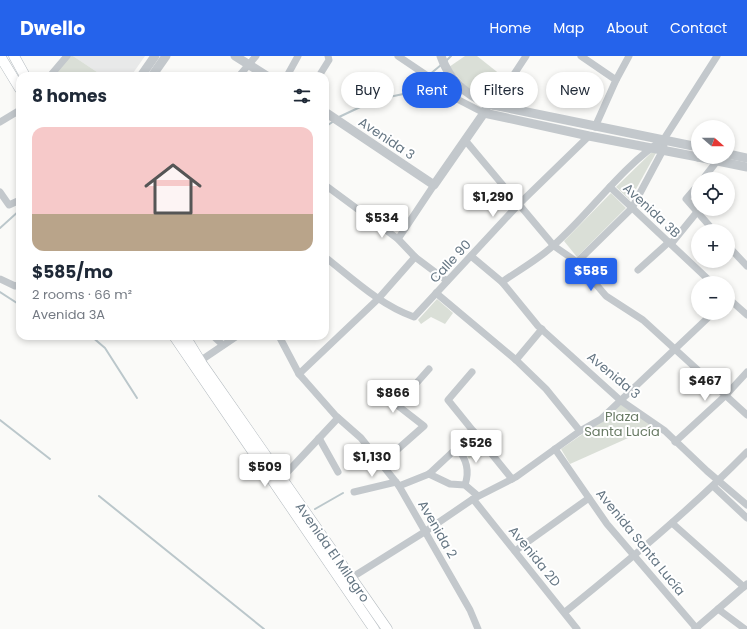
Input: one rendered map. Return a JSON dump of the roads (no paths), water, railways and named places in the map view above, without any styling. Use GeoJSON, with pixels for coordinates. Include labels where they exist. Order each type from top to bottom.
{"type":"FeatureCollection","features":[{"type":"Feature","properties":{"kind":"main road"},"geometry":{"type":"LineString","coordinates":[[0,56],[16,82]]}},
{"type":"Feature","properties":{"kind":"main road"},"geometry":{"type":"LineString","coordinates":[[14,56],[23,72]]}},
{"type":"Feature","properties":{"kind":"main road","name":"Avenida El Milagro"},"geometry":{"type":"LineString","coordinates":[[177,340],[196,363],[279,481],[387,629]]}},
{"type":"Feature","properties":{"kind":"main road","name":"Avenida El Milagro"},"geometry":{"type":"LineString","coordinates":[[187,340],[196,363]]}},
{"type":"Feature","properties":{"kind":"main road","name":"Avenida El Milagro"},"geometry":{"type":"LineString","coordinates":[[279,481],[374,629]]}},
{"type":"Feature","properties":{"kind":"street"},"geometry":{"type":"LineString","coordinates":[[53,72],[67,56]]}},
{"type":"Feature","properties":{"kind":"street"},"geometry":{"type":"LineString","coordinates":[[144,72],[155,56]]}},
{"type":"Feature","properties":{"kind":"street"},"geometry":{"type":"LineString","coordinates":[[155,72],[166,56]]}},
{"type":"Feature","properties":{"kind":"street"},"geometry":{"type":"LineString","coordinates":[[235,56],[260,72]]}},
{"type":"Feature","properties":{"kind":"street"},"geometry":{"type":"LineString","coordinates":[[243,72],[256,56]]}},
{"type":"Feature","properties":{"kind":"street"},"geometry":{"type":"LineString","coordinates":[[289,72],[298,56]]}},
{"type":"Feature","properties":{"kind":"street"},"geometry":{"type":"LineString","coordinates":[[322,72],[330,60],[328,56]]}},
{"type":"Feature","properties":{"kind":"street"},"geometry":{"type":"LineString","coordinates":[[398,56],[438,83],[457,99],[484,113],[589,136],[691,156]]}},
{"type":"Feature","properties":{"kind":"street"},"geometry":{"type":"LineString","coordinates":[[441,56],[445,67],[460,87],[470,95]]}},
{"type":"Feature","properties":{"kind":"street"},"geometry":{"type":"LineString","coordinates":[[514,72],[526,56]]}},
{"type":"Feature","properties":{"kind":"street"},"geometry":{"type":"LineString","coordinates":[[580,56],[616,80]]}},
{"type":"Feature","properties":{"kind":"street"},"geometry":{"type":"LineString","coordinates":[[590,63],[595,56]]}},
{"type":"Feature","properties":{"kind":"street"},"geometry":{"type":"LineString","coordinates":[[595,127],[616,80],[629,56]]}},
{"type":"Feature","properties":{"kind":"street"},"geometry":{"type":"LineString","coordinates":[[502,282],[554,246],[610,187],[652,147],[664,139],[718,56]]}},
{"type":"Feature","properties":{"kind":"street"},"geometry":{"type":"LineString","coordinates":[[398,239],[464,140],[488,108]]}},
{"type":"Feature","properties":{"kind":"street"},"geometry":{"type":"LineString","coordinates":[[504,108],[691,145]]}},
{"type":"Feature","properties":{"kind":"street"},"geometry":{"type":"LineString","coordinates":[[0,122],[16,112]]}},
{"type":"Feature","properties":{"kind":"street","name":"Avenida 3"},"geometry":{"type":"LineString","coordinates":[[329,115],[434,185]]}},
{"type":"Feature","properties":{"kind":"street","name":"Calle 90"},"geometry":{"type":"LineString","coordinates":[[378,299],[399,312],[414,317],[519,204],[589,136]]}},
{"type":"Feature","properties":{"kind":"street"},"geometry":{"type":"LineString","coordinates":[[577,262],[632,208],[663,150],[664,139]]}},
{"type":"Feature","properties":{"kind":"street"},"geometry":{"type":"LineString","coordinates":[[464,140],[554,246],[577,262],[606,296],[643,320],[747,415]]}},
{"type":"Feature","properties":{"kind":"street"},"geometry":{"type":"LineString","coordinates":[[735,155],[747,158]]}},
{"type":"Feature","properties":{"kind":"street"},"geometry":{"type":"LineString","coordinates":[[708,172],[714,164]]}},
{"type":"Feature","properties":{"kind":"street"},"geometry":{"type":"LineString","coordinates":[[732,164],[747,167]]}},
{"type":"Feature","properties":{"kind":"street","name":"Avenida 3B"},"geometry":{"type":"LineString","coordinates":[[610,187],[705,276]]}},
{"type":"Feature","properties":{"kind":"street"},"geometry":{"type":"LineString","coordinates":[[329,188],[398,239],[415,257],[447,282]]}},
{"type":"Feature","properties":{"kind":"street"},"geometry":{"type":"LineString","coordinates":[[0,192],[9,205],[16,202]]}},
{"type":"Feature","properties":{"kind":"street"},"geometry":{"type":"LineString","coordinates":[[691,193],[686,199],[691,203]]}},
{"type":"Feature","properties":{"kind":"street"},"geometry":{"type":"LineString","coordinates":[[638,270],[670,243],[694,216]]}},
{"type":"Feature","properties":{"kind":"street"},"geometry":{"type":"LineString","coordinates":[[701,216],[708,224]]}},
{"type":"Feature","properties":{"kind":"street"},"geometry":{"type":"LineString","coordinates":[[735,253],[747,266]]}},
{"type":"Feature","properties":{"kind":"street","name":"Avenida 3"},"geometry":{"type":"LineString","coordinates":[[471,256],[502,282],[542,329],[620,400],[655,423],[746,511]]}},
{"type":"Feature","properties":{"kind":"street"},"geometry":{"type":"LineString","coordinates":[[299,374],[378,299],[415,257]]}},
{"type":"Feature","properties":{"kind":"street"},"geometry":{"type":"LineString","coordinates":[[329,260],[378,299]]}},
{"type":"Feature","properties":{"kind":"street"},"geometry":{"type":"LineString","coordinates":[[0,279],[16,286]]}},
{"type":"Feature","properties":{"kind":"street"},"geometry":{"type":"LineString","coordinates":[[436,293],[516,360],[546,389],[580,431]]}},
{"type":"Feature","properties":{"kind":"street"},"geometry":{"type":"LineString","coordinates":[[735,304],[747,315]]}},
{"type":"Feature","properties":{"kind":"street"},"geometry":{"type":"LineString","coordinates":[[351,578],[426,531],[476,497],[512,479],[580,431],[601,419],[706,320]]}},
{"type":"Feature","properties":{"kind":"street"},"geometry":{"type":"LineString","coordinates":[[516,360],[542,329]]}},
{"type":"Feature","properties":{"kind":"street"},"geometry":{"type":"LineString","coordinates":[[217,340],[223,345]]}},
{"type":"Feature","properties":{"kind":"street"},"geometry":{"type":"LineString","coordinates":[[196,363],[230,340]]}},
{"type":"Feature","properties":{"kind":"street","name":"Avenida 2"},"geometry":{"type":"LineString","coordinates":[[281,340],[299,374],[338,418],[361,438],[398,484],[470,610],[478,629]]}},
{"type":"Feature","properties":{"kind":"street"},"geometry":{"type":"LineString","coordinates":[[382,463],[424,426],[397,405],[429,368]]}},
{"type":"Feature","properties":{"kind":"street"},"geometry":{"type":"LineString","coordinates":[[472,372],[448,400],[512,479]]}},
{"type":"Feature","properties":{"kind":"street"},"geometry":{"type":"LineString","coordinates":[[675,442],[725,396],[747,372]]}},
{"type":"Feature","properties":{"kind":"street"},"geometry":{"type":"LineString","coordinates":[[279,481],[338,418]]}},
{"type":"Feature","properties":{"kind":"street"},"geometry":{"type":"LineString","coordinates":[[354,492],[398,484],[429,474],[474,432]]}},
{"type":"Feature","properties":{"kind":"street"},"geometry":{"type":"LineString","coordinates":[[319,438],[338,472]]}},
{"type":"Feature","properties":{"kind":"street"},"geometry":{"type":"LineString","coordinates":[[429,474],[450,484],[465,485],[468,476],[466,461],[458,448]]}},
{"type":"Feature","properties":{"kind":"street","name":"Avenida Santa Lucía"},"geometry":{"type":"LineString","coordinates":[[555,449],[633,557],[696,629]]}},
{"type":"Feature","properties":{"kind":"street"},"geometry":{"type":"LineString","coordinates":[[565,612],[672,523],[716,483],[747,452]]}},
{"type":"Feature","properties":{"kind":"street","name":"Avenida 2D"},"geometry":{"type":"LineString","coordinates":[[465,485],[476,497],[515,551],[577,629]]}},
{"type":"Feature","properties":{"kind":"street"},"geometry":{"type":"LineString","coordinates":[[515,551],[589,498]]}},
{"type":"Feature","properties":{"kind":"street"},"geometry":{"type":"LineString","coordinates":[[672,523],[745,585],[696,629]]}},
{"type":"Feature","properties":{"kind":"street"},"geometry":{"type":"LineString","coordinates":[[718,609],[745,629]]}},
{"type":"Feature","properties":{"kind":"waterway"},"geometry":{"type":"LineString","coordinates":[[446,61],[451,56]]}},
{"type":"Feature","properties":{"kind":"waterway"},"geometry":{"type":"LineString","coordinates":[[433,72],[441,65]]}},
{"type":"Feature","properties":{"kind":"waterway"},"geometry":{"type":"LineString","coordinates":[[339,117],[375,100],[402,94]]}},
{"type":"Feature","properties":{"kind":"waterway"},"geometry":{"type":"LineString","coordinates":[[329,124],[334,121]]}},
{"type":"Feature","properties":{"kind":"waterway"},"geometry":{"type":"LineString","coordinates":[[0,228],[16,214]]}},
{"type":"Feature","properties":{"kind":"waterway"},"geometry":{"type":"LineString","coordinates":[[0,292],[16,302]]}},
{"type":"Feature","properties":{"kind":"waterway"},"geometry":{"type":"LineString","coordinates":[[96,340],[105,348],[137,398]]}},
{"type":"Feature","properties":{"kind":"waterway"},"geometry":{"type":"LineString","coordinates":[[0,420],[50,459]]}},
{"type":"Feature","properties":{"kind":"waterway"},"geometry":{"type":"LineString","coordinates":[[315,509],[343,493]]}},
{"type":"Feature","properties":{"kind":"waterway"},"geometry":{"type":"LineString","coordinates":[[99,496],[264,629]]}},
{"type":"Feature","properties":{"kind":"park label","name":"Plaza Santa Lucía"},"geometry":{"type":"Point","coordinates":[622,424]}}]}
